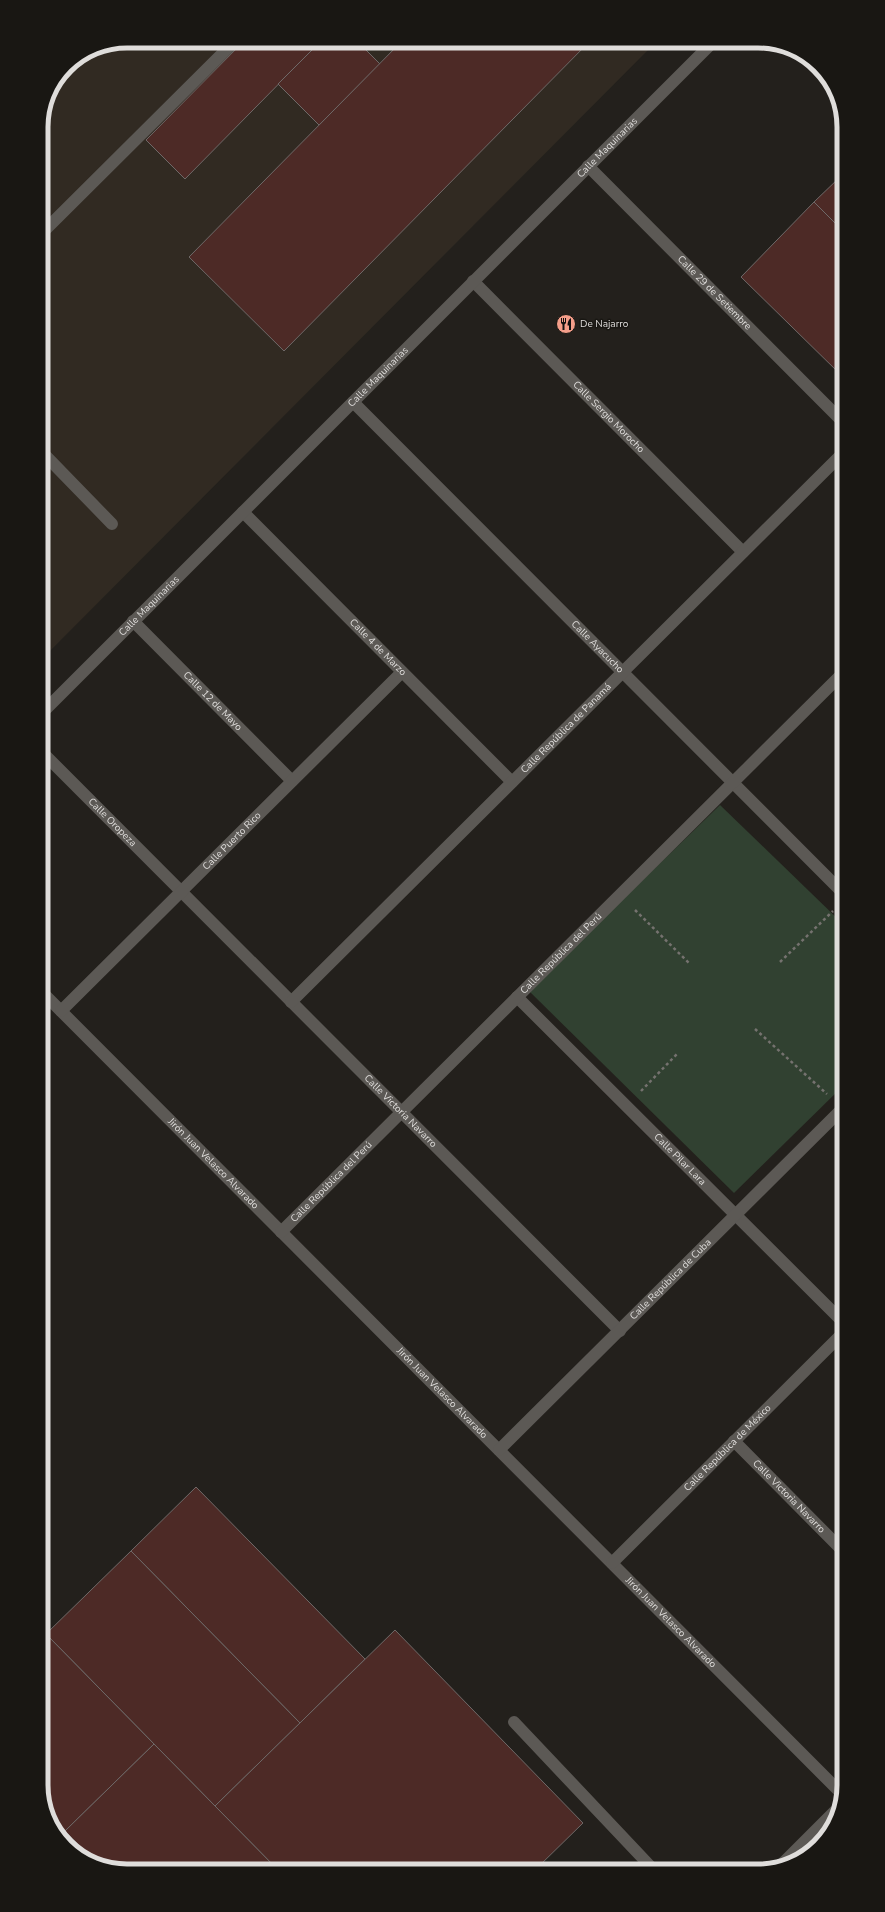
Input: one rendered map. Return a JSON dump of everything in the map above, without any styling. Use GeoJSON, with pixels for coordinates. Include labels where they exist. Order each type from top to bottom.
{"type":"FeatureCollection","features":[{"type":"Feature","properties":{"kind":"street"},"geometry":{"type":"LineString","coordinates":[[48,228],[228,48]]}},
{"type":"Feature","properties":{"kind":"street","name":"Calle Maquinarias"},"geometry":{"type":"LineString","coordinates":[[48,707],[707,48]]}},
{"type":"Feature","properties":{"kind":"street","name":"Calle 29 de Setiembre"},"geometry":{"type":"LineString","coordinates":[[588,166],[837,416]]}},
{"type":"Feature","properties":{"kind":"street","name":"Calle Sergio Morocho"},"geometry":{"type":"LineString","coordinates":[[473,282],[743,552]]}},
{"type":"Feature","properties":{"kind":"street","name":"Calle Ayacucho"},"geometry":{"type":"LineString","coordinates":[[353,402],[837,887]]}},
{"type":"Feature","properties":{"kind":"street"},"geometry":{"type":"LineString","coordinates":[[48,458],[112,524]]}},
{"type":"Feature","properties":{"kind":"street","name":"Calle República de Panamá"},"geometry":{"type":"LineString","coordinates":[[291,1002],[837,459]]}},
{"type":"Feature","properties":{"kind":"street","name":"Calle 4 de Marzo"},"geometry":{"type":"LineString","coordinates":[[243,512],[512,782]]}},
{"type":"Feature","properties":{"kind":"street","name":"Calle 12 de Mayo"},"geometry":{"type":"LineString","coordinates":[[133,621],[292,781]]}},
{"type":"Feature","properties":{"kind":"street","name":"Calle Puerto Rico"},"geometry":{"type":"LineString","coordinates":[[61,1011],[402,672]]}},
{"type":"Feature","properties":{"kind":"street","name":"Calle República del Perú"},"geometry":{"type":"LineString","coordinates":[[281,1232],[837,679]]}},
{"type":"Feature","properties":{"kind":"street","name":"Calle Oropeza"},"geometry":{"type":"LineString","coordinates":[[48,757],[181,892]]}},
{"type":"Feature","properties":{"kind":"street","name":"Calle Victoria Navarro"},"geometry":{"type":"LineString","coordinates":[[181,892],[620,1331]]}},
{"type":"Feature","properties":{"kind":"street","name":"Jirón Juan Velasco Alvarado"},"geometry":{"type":"LineString","coordinates":[[48,997],[837,1789]]}},
{"type":"Feature","properties":{"kind":"street","name":"Calle Pilar Lara"},"geometry":{"type":"LineString","coordinates":[[517,997],[837,1316]]}},
{"type":"Feature","properties":{"kind":"street","name":"Calle República de Cuba"},"geometry":{"type":"LineString","coordinates":[[499,1450],[837,1114]]}},
{"type":"Feature","properties":{"kind":"street","name":"Calle República de México"},"geometry":{"type":"LineString","coordinates":[[612,1563],[837,1339]]}},
{"type":"Feature","properties":{"kind":"street","name":"Calle Victoria Navarro"},"geometry":{"type":"LineString","coordinates":[[734,1441],[837,1545]]}},
{"type":"Feature","properties":{"kind":"street"},"geometry":{"type":"LineString","coordinates":[[514,1722],[647,1864]]}},
{"type":"Feature","properties":{"kind":"street"},"geometry":{"type":"LineString","coordinates":[[788,1858],[832,1813]]}},
{"type":"Feature","properties":{"kind":"path"},"geometry":{"type":"LineString","coordinates":[[620,894],[689,963]]}},
{"type":"Feature","properties":{"kind":"path"},"geometry":{"type":"LineString","coordinates":[[780,962],[836,908]]}},
{"type":"Feature","properties":{"kind":"path"},"geometry":{"type":"LineString","coordinates":[[755,1029],[831,1097]]}},
{"type":"Feature","properties":{"kind":"path"},"geometry":{"type":"LineString","coordinates":[[627,1106],[677,1054]]}},
{"type":"Feature","properties":{"kind":"shaded area"},"geometry":{"type":"Polygon","coordinates":[[[127,48],[650,48],[48,653],[48,122],[51,106],[56,92],[71,71],[79,64],[97,54],[127,48]]]}},
{"type":"Feature","properties":{"kind":"green space"},"geometry":{"type":"Polygon","coordinates":[[[720,805],[837,918],[837,1092],[734,1193],[529,991],[720,805]]]}},
{"type":"Feature","properties":{"kind":"building"},"geometry":{"type":"Polygon","coordinates":[[[237,48],[314,48],[185,179],[146,140],[237,48]]]}},
{"type":"Feature","properties":{"kind":"building"},"geometry":{"type":"Polygon","coordinates":[[[314,48],[364,48],[380,64],[319,125],[278,84],[314,48]]]}},
{"type":"Feature","properties":{"kind":"building"},"geometry":{"type":"Polygon","coordinates":[[[395,48],[583,48],[284,351],[189,257],[395,48]]]}},
{"type":"Feature","properties":{"kind":"building"},"geometry":{"type":"Polygon","coordinates":[[[837,180],[837,225],[814,202],[837,180]]]}},
{"type":"Feature","properties":{"kind":"building"},"geometry":{"type":"Polygon","coordinates":[[[814,202],[837,225],[837,371],[741,277],[814,202]]]}},
{"type":"Feature","properties":{"kind":"building"},"geometry":{"type":"Polygon","coordinates":[[[196,1487],[365,1659],[300,1723],[131,1551],[196,1487]]]}},
{"type":"Feature","properties":{"kind":"building"},"geometry":{"type":"Polygon","coordinates":[[[131,1551],[300,1723],[215,1806],[48,1636],[48,1632],[131,1551]]]}},
{"type":"Feature","properties":{"kind":"building"},"geometry":{"type":"Polygon","coordinates":[[[395,1630],[583,1823],[541,1864],[272,1864],[215,1806],[395,1630]]]}},
{"type":"Feature","properties":{"kind":"building"},"geometry":{"type":"Polygon","coordinates":[[[48,1636],[154,1744],[65,1831],[56,1820],[52,1810],[48,1790],[48,1636]]]}},
{"type":"Feature","properties":{"kind":"building"},"geometry":{"type":"Polygon","coordinates":[[[154,1744],[272,1864],[122,1864],[106,1861],[87,1853],[65,1831],[154,1744]]]}},
{"type":"Feature","properties":{"kind":"building"},"geometry":{"type":"Polygon","coordinates":[[[65,1831],[85,1852],[71,1841],[63,1832],[65,1831]]]}},
{"type":"Feature","properties":{"kind":"place","name":"De Najarro"},"geometry":{"type":"Point","coordinates":[566,324]}}]}
